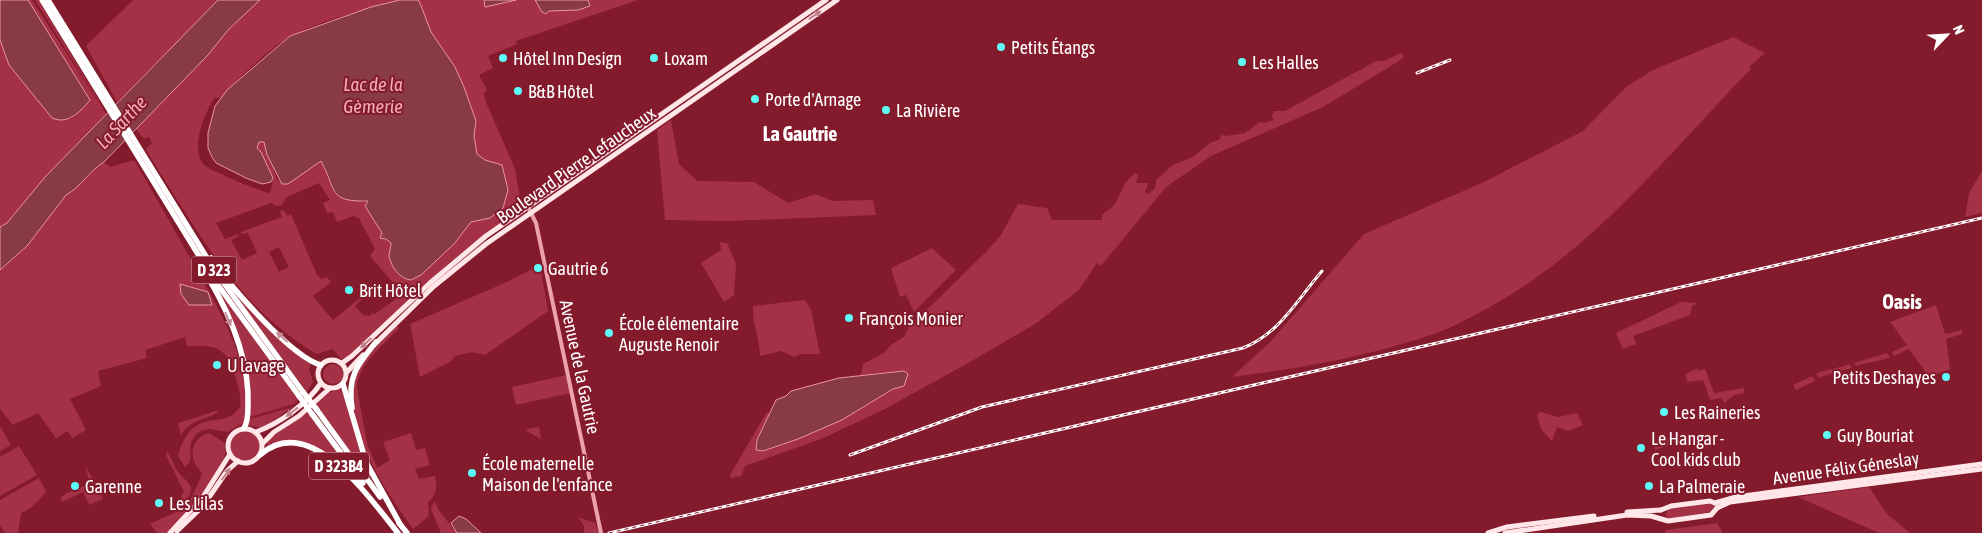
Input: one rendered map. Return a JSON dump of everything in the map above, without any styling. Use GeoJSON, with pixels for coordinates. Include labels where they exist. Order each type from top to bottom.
{"type":"FeatureCollection","features":[{"type":"Feature","properties":{"kind":"highway","name":"D 323"},"geometry":{"type":"LineString","coordinates":[[42,0],[107,101],[212,277],[301,394]]}},
{"type":"Feature","properties":{"kind":"highway","name":"D 323"},"geometry":{"type":"LineString","coordinates":[[49,0],[85,59],[107,101]]}},
{"type":"Feature","properties":{"kind":"highway","name":"D 323"},"geometry":{"type":"LineString","coordinates":[[132,142],[156,176],[218,275],[398,533]]}},
{"type":"Feature","properties":{"kind":"highway"},"geometry":{"type":"LineString","coordinates":[[156,176],[213,262],[242,298],[284,339],[306,357],[321,365]]}},
{"type":"Feature","properties":{"kind":"highway"},"geometry":{"type":"LineString","coordinates":[[164,199],[212,283],[242,352],[246,369],[248,398],[247,422],[244,428]]}},
{"type":"Feature","properties":{"kind":"highway"},"geometry":{"type":"LineString","coordinates":[[356,435],[351,402],[351,383],[354,372],[376,342]]}},
{"type":"Feature","properties":{"kind":"highway"},"geometry":{"type":"LineString","coordinates":[[343,384],[356,435],[373,477],[400,524]]}},
{"type":"Feature","properties":{"kind":"highway","name":"D 323"},"geometry":{"type":"LineString","coordinates":[[314,412],[407,533]]}},
{"type":"Feature","properties":{"kind":"highway","name":"D 323B4"},"geometry":{"type":"LineString","coordinates":[[260,455],[273,446],[291,442],[320,454],[342,468],[356,480],[398,533]]}},
{"type":"Feature","properties":{"kind":"main road","name":"Boulevard Pierre Lefaucheux"},"geometry":{"type":"LineString","coordinates":[[347,372],[399,320],[460,264],[529,210],[826,0]]}},
{"type":"Feature","properties":{"kind":"main road","name":"Boulevard Pierre Lefaucheux"},"geometry":{"type":"LineString","coordinates":[[342,363],[451,264],[837,0]]}},
{"type":"Feature","properties":{"kind":"main road"},"geometry":{"type":"LineString","coordinates":[[389,322],[399,320]]}},
{"type":"Feature","properties":{"kind":"main road"},"geometry":{"type":"LineString","coordinates":[[331,360],[342,363],[347,372],[343,384],[338,388],[330,388],[321,382],[318,373],[321,365],[331,360]]}},
{"type":"Feature","properties":{"kind":"main road"},"geometry":{"type":"LineString","coordinates":[[321,382],[296,409],[265,429],[256,432],[244,428],[236,431],[230,438],[228,446],[230,454],[238,461],[250,462],[260,455],[263,443],[274,432],[298,416],[330,388]]}},
{"type":"Feature","properties":{"kind":"main road"},"geometry":{"type":"LineString","coordinates":[[256,432],[263,443]]}},
{"type":"Feature","properties":{"kind":"main road"},"geometry":{"type":"LineString","coordinates":[[170,533],[204,497],[230,454]]}},
{"type":"Feature","properties":{"kind":"main road"},"geometry":{"type":"LineString","coordinates":[[175,533],[203,506],[228,471],[238,461]]}},
{"type":"Feature","properties":{"kind":"main road","name":"Avenue Félix Géneslay"},"geometry":{"type":"LineString","coordinates":[[1716,505],[1736,497],[1982,464]]}},
{"type":"Feature","properties":{"kind":"main road","name":"Avenue Félix Géneslay"},"geometry":{"type":"LineString","coordinates":[[1716,505],[1982,469]]}},
{"type":"Feature","properties":{"kind":"main road"},"geometry":{"type":"LineString","coordinates":[[1488,533],[1507,527],[1641,510],[1661,510],[1671,506],[1710,501],[1716,505],[1711,515],[1668,521],[1627,515],[1505,533]]}},
{"type":"Feature","properties":{"kind":"main road"},"geometry":{"type":"LineString","coordinates":[[1661,510],[1663,519]]}},
{"type":"Feature","properties":{"kind":"street","name":"Avenue de la Gautrie"},"geometry":{"type":"LineString","coordinates":[[529,210],[536,223],[601,533]]}},
{"type":"Feature","properties":{"kind":"shaded area"},"geometry":{"type":"Polygon","coordinates":[[[28,0],[32,0],[106,114],[7,223],[0,227],[0,40],[9,65],[52,118],[71,119],[90,100],[28,0]]]}},
{"type":"Feature","properties":{"kind":"shaded area"},"geometry":{"type":"Polygon","coordinates":[[[35,0],[38,0],[104,109],[103,109],[35,0]]]}},
{"type":"Feature","properties":{"kind":"shaded area"},"geometry":{"type":"Polygon","coordinates":[[[133,0],[218,0],[117,102],[86,46],[133,0]]]}},
{"type":"Feature","properties":{"kind":"shaded area"},"geometry":{"type":"Polygon","coordinates":[[[260,0],[400,0],[344,15],[316,25],[291,36],[274,47],[222,97],[214,98],[203,121],[198,140],[198,149],[199,157],[206,167],[233,180],[269,193],[272,188],[271,177],[267,165],[257,148],[258,142],[264,142],[277,179],[284,184],[321,161],[333,190],[363,202],[368,202],[365,206],[391,243],[394,268],[407,280],[454,244],[471,222],[494,215],[503,208],[508,190],[499,164],[485,160],[477,154],[474,136],[476,121],[464,87],[455,67],[431,32],[418,0],[484,0],[485,7],[516,0],[535,0],[542,12],[578,8],[590,4],[588,0],[638,0],[516,41],[517,44],[488,56],[493,68],[479,75],[487,90],[484,93],[485,100],[515,169],[522,209],[450,262],[349,356],[341,359],[333,349],[317,354],[289,335],[264,314],[241,290],[201,237],[147,152],[146,149],[152,143],[149,137],[144,139],[136,129],[208,55],[228,30],[260,0]],[[319,183],[287,197],[282,205],[276,206],[271,203],[216,223],[225,239],[238,234],[239,236],[231,240],[242,260],[257,253],[248,233],[242,234],[241,232],[282,217],[280,211],[283,210],[288,216],[291,214],[317,275],[322,279],[327,277],[331,282],[313,296],[333,320],[361,297],[362,299],[355,306],[363,315],[371,316],[371,313],[375,314],[396,299],[400,291],[370,256],[375,249],[359,218],[353,216],[337,222],[333,212],[327,213],[323,203],[330,200],[319,183]],[[279,247],[269,252],[279,272],[289,267],[279,247]]]}},
{"type":"Feature","properties":{"kind":"shaded area"},"geometry":{"type":"Polygon","coordinates":[[[1733,37],[1765,53],[1749,67],[1751,69],[1622,204],[1552,266],[1514,293],[1443,330],[1389,348],[1285,370],[1232,377],[1271,341],[1364,234],[1484,182],[1583,131],[1626,87],[1653,70],[1733,37]]]}},
{"type":"Feature","properties":{"kind":"shaded area"},"geometry":{"type":"Polygon","coordinates":[[[1401,53],[1404,57],[1399,61],[1323,107],[1211,156],[1166,187],[1101,266],[1097,263],[1079,290],[1035,324],[885,409],[821,439],[745,466],[741,476],[730,478],[767,412],[770,413],[757,440],[756,450],[768,449],[805,436],[835,422],[907,380],[904,371],[861,375],[863,364],[884,353],[892,344],[904,337],[909,327],[1001,235],[1018,204],[1047,208],[1052,220],[1102,220],[1102,215],[1115,204],[1126,182],[1135,173],[1138,175],[1136,183],[1148,183],[1145,192],[1148,194],[1155,188],[1156,180],[1173,165],[1193,157],[1210,143],[1220,139],[1221,135],[1245,133],[1260,122],[1264,123],[1273,120],[1274,111],[1285,111],[1376,61],[1384,61],[1401,53]]]}},
{"type":"Feature","properties":{"kind":"shaded area"},"geometry":{"type":"Polygon","coordinates":[[[671,120],[679,164],[697,181],[754,182],[788,203],[816,194],[832,201],[873,200],[876,215],[729,221],[665,220],[657,130],[671,120]]]}},
{"type":"Feature","properties":{"kind":"shaded area"},"geometry":{"type":"Polygon","coordinates":[[[134,160],[221,314],[240,360],[245,382],[247,403],[243,423],[228,432],[209,429],[198,432],[191,442],[190,462],[185,467],[178,456],[184,440],[200,424],[232,415],[239,408],[240,396],[233,369],[225,355],[213,347],[187,346],[185,337],[145,350],[147,358],[98,371],[101,386],[70,399],[86,430],[72,438],[68,431],[56,438],[38,413],[13,425],[0,409],[0,270],[27,246],[66,195],[94,170],[104,162],[110,167],[134,160]]]}},
{"type":"Feature","properties":{"kind":"shaded area"},"geometry":{"type":"Polygon","coordinates":[[[1982,171],[1982,213],[1965,217],[1969,193],[1982,171]]]}},
{"type":"Feature","properties":{"kind":"shaded area"},"geometry":{"type":"Polygon","coordinates":[[[720,242],[727,243],[736,264],[734,295],[724,302],[701,263],[721,250],[720,242]]]}},
{"type":"Feature","properties":{"kind":"shaded area"},"geometry":{"type":"Polygon","coordinates":[[[932,248],[956,270],[914,312],[906,295],[900,297],[891,268],[932,248]]]}},
{"type":"Feature","properties":{"kind":"shaded area"},"geometry":{"type":"Polygon","coordinates":[[[540,265],[548,311],[485,355],[472,352],[455,356],[451,361],[420,377],[410,324],[509,281],[540,265]]]}},
{"type":"Feature","properties":{"kind":"shaded area"},"geometry":{"type":"Polygon","coordinates":[[[228,285],[311,363],[309,369],[313,382],[307,392],[228,285]]]}},
{"type":"Feature","properties":{"kind":"shaded area"},"geometry":{"type":"Polygon","coordinates":[[[221,294],[298,399],[294,404],[250,417],[249,375],[246,358],[221,294]]]}},
{"type":"Feature","properties":{"kind":"shaded area"},"geometry":{"type":"Polygon","coordinates":[[[805,300],[811,310],[820,354],[800,354],[794,357],[781,351],[760,356],[753,306],[805,300]]]}},
{"type":"Feature","properties":{"kind":"shaded area"},"geometry":{"type":"Polygon","coordinates":[[[1681,302],[1697,303],[1692,306],[1690,315],[1633,336],[1636,344],[1623,349],[1616,333],[1681,302]]]}},
{"type":"Feature","properties":{"kind":"shaded area"},"geometry":{"type":"Polygon","coordinates":[[[1936,305],[1945,334],[1962,330],[1962,334],[1946,339],[1950,369],[1929,377],[1909,349],[1894,356],[1892,352],[1907,345],[1890,322],[1936,305]]]}},
{"type":"Feature","properties":{"kind":"shaded area"},"geometry":{"type":"Polygon","coordinates":[[[397,326],[399,328],[366,363],[358,379],[357,388],[367,443],[377,468],[390,460],[383,442],[411,433],[416,450],[425,448],[430,465],[415,469],[419,479],[435,476],[436,491],[428,502],[429,516],[413,529],[385,487],[369,458],[358,426],[352,396],[353,383],[361,367],[378,345],[397,326]]]}},
{"type":"Feature","properties":{"kind":"shaded area"},"geometry":{"type":"Polygon","coordinates":[[[1887,353],[1890,357],[1882,360],[1856,366],[1854,363],[1887,353]]]}},
{"type":"Feature","properties":{"kind":"shaded area"},"geometry":{"type":"Polygon","coordinates":[[[333,364],[340,367],[343,374],[340,381],[333,384],[326,381],[323,374],[326,367],[333,364]]]}},
{"type":"Feature","properties":{"kind":"shaded area"},"geometry":{"type":"Polygon","coordinates":[[[1849,364],[1852,368],[1819,378],[1816,374],[1824,371],[1849,364]]]}},
{"type":"Feature","properties":{"kind":"shaded area"},"geometry":{"type":"Polygon","coordinates":[[[1697,368],[1698,371],[1705,369],[1714,393],[1744,388],[1744,393],[1734,395],[1724,403],[1722,398],[1710,400],[1703,380],[1687,382],[1686,374],[1697,368]]]}},
{"type":"Feature","properties":{"kind":"shaded area"},"geometry":{"type":"Polygon","coordinates":[[[567,375],[571,393],[516,405],[512,387],[567,375]]]}},
{"type":"Feature","properties":{"kind":"shaded area"},"geometry":{"type":"Polygon","coordinates":[[[1812,376],[1815,381],[1796,390],[1793,385],[1812,376]]]}},
{"type":"Feature","properties":{"kind":"shaded area"},"geometry":{"type":"Polygon","coordinates":[[[340,389],[343,391],[355,435],[375,485],[316,404],[328,393],[340,389]]]}},
{"type":"Feature","properties":{"kind":"shaded area"},"geometry":{"type":"Polygon","coordinates":[[[293,407],[262,428],[248,425],[249,419],[293,407]]]}},
{"type":"Feature","properties":{"kind":"shaded area"},"geometry":{"type":"Polygon","coordinates":[[[219,410],[212,416],[191,425],[181,435],[178,423],[219,410]]]}},
{"type":"Feature","properties":{"kind":"shaded area"},"geometry":{"type":"Polygon","coordinates":[[[307,412],[349,471],[319,451],[301,443],[290,442],[266,448],[268,440],[307,412]]]}},
{"type":"Feature","properties":{"kind":"shaded area"},"geometry":{"type":"Polygon","coordinates":[[[1540,412],[1558,417],[1577,413],[1583,425],[1569,431],[1557,427],[1552,441],[1541,429],[1537,415],[1540,412]]]}},
{"type":"Feature","properties":{"kind":"shaded area"},"geometry":{"type":"Polygon","coordinates":[[[0,426],[11,445],[0,451],[0,426]]]}},
{"type":"Feature","properties":{"kind":"shaded area"},"geometry":{"type":"Polygon","coordinates":[[[539,427],[541,439],[527,431],[527,429],[539,427]]]}},
{"type":"Feature","properties":{"kind":"shaded area"},"geometry":{"type":"Polygon","coordinates":[[[245,431],[256,435],[260,446],[256,457],[245,461],[234,457],[230,446],[234,435],[245,431]]]}},
{"type":"Feature","properties":{"kind":"shaded area"},"geometry":{"type":"Polygon","coordinates":[[[209,433],[225,443],[225,453],[221,465],[209,486],[168,533],[157,533],[150,524],[184,507],[193,495],[202,474],[193,458],[193,449],[200,437],[209,433]]]}},
{"type":"Feature","properties":{"kind":"shaded area"},"geometry":{"type":"Polygon","coordinates":[[[1687,436],[1686,440],[1655,450],[1653,442],[1666,438],[1687,436]]]}},
{"type":"Feature","properties":{"kind":"shaded area"},"geometry":{"type":"Polygon","coordinates":[[[19,446],[37,475],[0,496],[0,457],[19,446]]]}},
{"type":"Feature","properties":{"kind":"shaded area"},"geometry":{"type":"Polygon","coordinates":[[[167,451],[179,474],[191,488],[188,498],[182,505],[181,495],[184,492],[166,455],[167,451]]]}},
{"type":"Feature","properties":{"kind":"shaded area"},"geometry":{"type":"Polygon","coordinates":[[[85,465],[103,499],[89,505],[83,492],[62,502],[60,499],[63,496],[83,486],[89,480],[85,465]]]}},
{"type":"Feature","properties":{"kind":"shaded area"},"geometry":{"type":"Polygon","coordinates":[[[39,478],[46,491],[35,504],[21,513],[18,533],[5,533],[0,525],[0,500],[39,478]]]}},
{"type":"Feature","properties":{"kind":"shaded area"},"geometry":{"type":"Polygon","coordinates":[[[1869,487],[1887,514],[1910,533],[1879,533],[1798,497],[1869,487]]]}},
{"type":"Feature","properties":{"kind":"shaded area"},"geometry":{"type":"Polygon","coordinates":[[[434,501],[440,512],[457,533],[441,533],[431,509],[434,501]]]}},
{"type":"Feature","properties":{"kind":"shaded area"},"geometry":{"type":"Polygon","coordinates":[[[1709,502],[1714,506],[1710,512],[1669,519],[1665,515],[1668,509],[1709,502]]]}},
{"type":"Feature","properties":{"kind":"shaded area"},"geometry":{"type":"Polygon","coordinates":[[[578,517],[595,523],[599,533],[584,533],[584,526],[578,517]]]}},
{"type":"Feature","properties":{"kind":"shaded area"},"geometry":{"type":"Polygon","coordinates":[[[1717,523],[1723,533],[1665,533],[1666,530],[1717,523]]]}},
{"type":"Feature","properties":{"kind":"water"},"geometry":{"type":"Polygon","coordinates":[[[0,0],[28,0],[90,100],[82,109],[68,119],[58,120],[52,118],[9,65],[0,40],[0,0]]]}},
{"type":"Feature","properties":{"kind":"water","name":"La Sarthe"},"geometry":{"type":"Polygon","coordinates":[[[218,0],[260,0],[228,30],[208,55],[104,162],[66,195],[27,246],[0,270],[0,227],[7,223],[45,177],[218,0]]]}},
{"type":"Feature","properties":{"kind":"water","name":"Lac de la Gèmerie"},"geometry":{"type":"Polygon","coordinates":[[[400,0],[418,0],[420,3],[431,32],[455,67],[464,87],[476,121],[474,136],[477,154],[485,160],[502,165],[508,190],[503,208],[490,218],[471,222],[454,244],[421,275],[411,280],[400,275],[392,264],[389,256],[391,243],[386,239],[380,238],[382,233],[365,206],[368,201],[355,201],[340,197],[332,187],[321,161],[288,184],[282,184],[267,155],[264,142],[259,142],[257,148],[261,152],[273,178],[271,182],[262,184],[216,163],[208,148],[208,133],[215,106],[227,90],[290,36],[371,7],[400,0]]]}},
{"type":"Feature","properties":{"kind":"water"},"geometry":{"type":"Polygon","coordinates":[[[484,0],[516,0],[485,7],[484,0]]]}},
{"type":"Feature","properties":{"kind":"water"},"geometry":{"type":"Polygon","coordinates":[[[535,0],[588,0],[590,6],[578,10],[549,11],[546,14],[542,12],[535,0]]]}},
{"type":"Feature","properties":{"kind":"water"},"geometry":{"type":"Polygon","coordinates":[[[180,284],[208,292],[212,305],[189,305],[181,294],[180,284]]]}},
{"type":"Feature","properties":{"kind":"water"},"geometry":{"type":"Polygon","coordinates":[[[904,371],[908,374],[904,386],[893,389],[842,420],[798,439],[763,451],[756,450],[757,440],[776,400],[786,396],[791,391],[839,378],[904,371]]]}},
{"type":"Feature","properties":{"kind":"water"},"geometry":{"type":"Polygon","coordinates":[[[459,516],[466,519],[481,533],[457,533],[451,523],[459,516]]]}},
{"type":"Feature","properties":{"kind":"railway"},"geometry":{"type":"LineString","coordinates":[[1417,73],[1450,60]]}},
{"type":"Feature","properties":{"kind":"railway"},"geometry":{"type":"LineString","coordinates":[[609,533],[1982,218]]}},
{"type":"Feature","properties":{"kind":"railway"},"geometry":{"type":"LineString","coordinates":[[850,455],[982,407],[1243,348],[1256,342],[1278,325],[1322,271]]}},
{"type":"Feature","properties":{"kind":"place","name":"Petits Étangs"},"geometry":{"type":"Point","coordinates":[1001,47]}},
{"type":"Feature","properties":{"kind":"place","name":"Hôtel Inn Design"},"geometry":{"type":"Point","coordinates":[503,58]}},
{"type":"Feature","properties":{"kind":"place","name":"Loxam"},"geometry":{"type":"Point","coordinates":[654,58]}},
{"type":"Feature","properties":{"kind":"place","name":"Les Halles"},"geometry":{"type":"Point","coordinates":[1242,62]}},
{"type":"Feature","properties":{"kind":"place","name":"B&B Hôtel"},"geometry":{"type":"Point","coordinates":[518,91]}},
{"type":"Feature","properties":{"kind":"place","name":"Porte d'Arnage"},"geometry":{"type":"Point","coordinates":[755,99]}},
{"type":"Feature","properties":{"kind":"place","name":"La Rivière"},"geometry":{"type":"Point","coordinates":[886,110]}},
{"type":"Feature","properties":{"kind":"place","name":"Gautrie 6"},"geometry":{"type":"Point","coordinates":[538,268]}},
{"type":"Feature","properties":{"kind":"place","name":"Brit Hôtel"},"geometry":{"type":"Point","coordinates":[349,290]}},
{"type":"Feature","properties":{"kind":"place","name":"François Monier"},"geometry":{"type":"Point","coordinates":[849,318]}},
{"type":"Feature","properties":{"kind":"place","name":"École élémentaire Auguste Renoir"},"geometry":{"type":"Point","coordinates":[609,333]}},
{"type":"Feature","properties":{"kind":"place","name":"U lavage"},"geometry":{"type":"Point","coordinates":[217,365]}},
{"type":"Feature","properties":{"kind":"place","name":"Petits Deshayes"},"geometry":{"type":"Point","coordinates":[1946,377]}},
{"type":"Feature","properties":{"kind":"place","name":"Les Raineries"},"geometry":{"type":"Point","coordinates":[1664,412]}},
{"type":"Feature","properties":{"kind":"place","name":"Guy Bouriat"},"geometry":{"type":"Point","coordinates":[1827,435]}},
{"type":"Feature","properties":{"kind":"place","name":"Le Hangar - Cool kids club"},"geometry":{"type":"Point","coordinates":[1641,448]}},
{"type":"Feature","properties":{"kind":"place","name":"École maternelle Maison de l'enfance"},"geometry":{"type":"Point","coordinates":[472,473]}},
{"type":"Feature","properties":{"kind":"place","name":"Garenne"},"geometry":{"type":"Point","coordinates":[75,486]}},
{"type":"Feature","properties":{"kind":"place","name":"La Palmeraie"},"geometry":{"type":"Point","coordinates":[1649,486]}},
{"type":"Feature","properties":{"kind":"place","name":"Les Lilas"},"geometry":{"type":"Point","coordinates":[159,503]}},
{"type":"Feature","properties":{"kind":"district","name":"La Gautrie"},"geometry":{"type":"Point","coordinates":[800,133]}},
{"type":"Feature","properties":{"kind":"district","name":"Oasis"},"geometry":{"type":"Point","coordinates":[1902,301]}}]}
